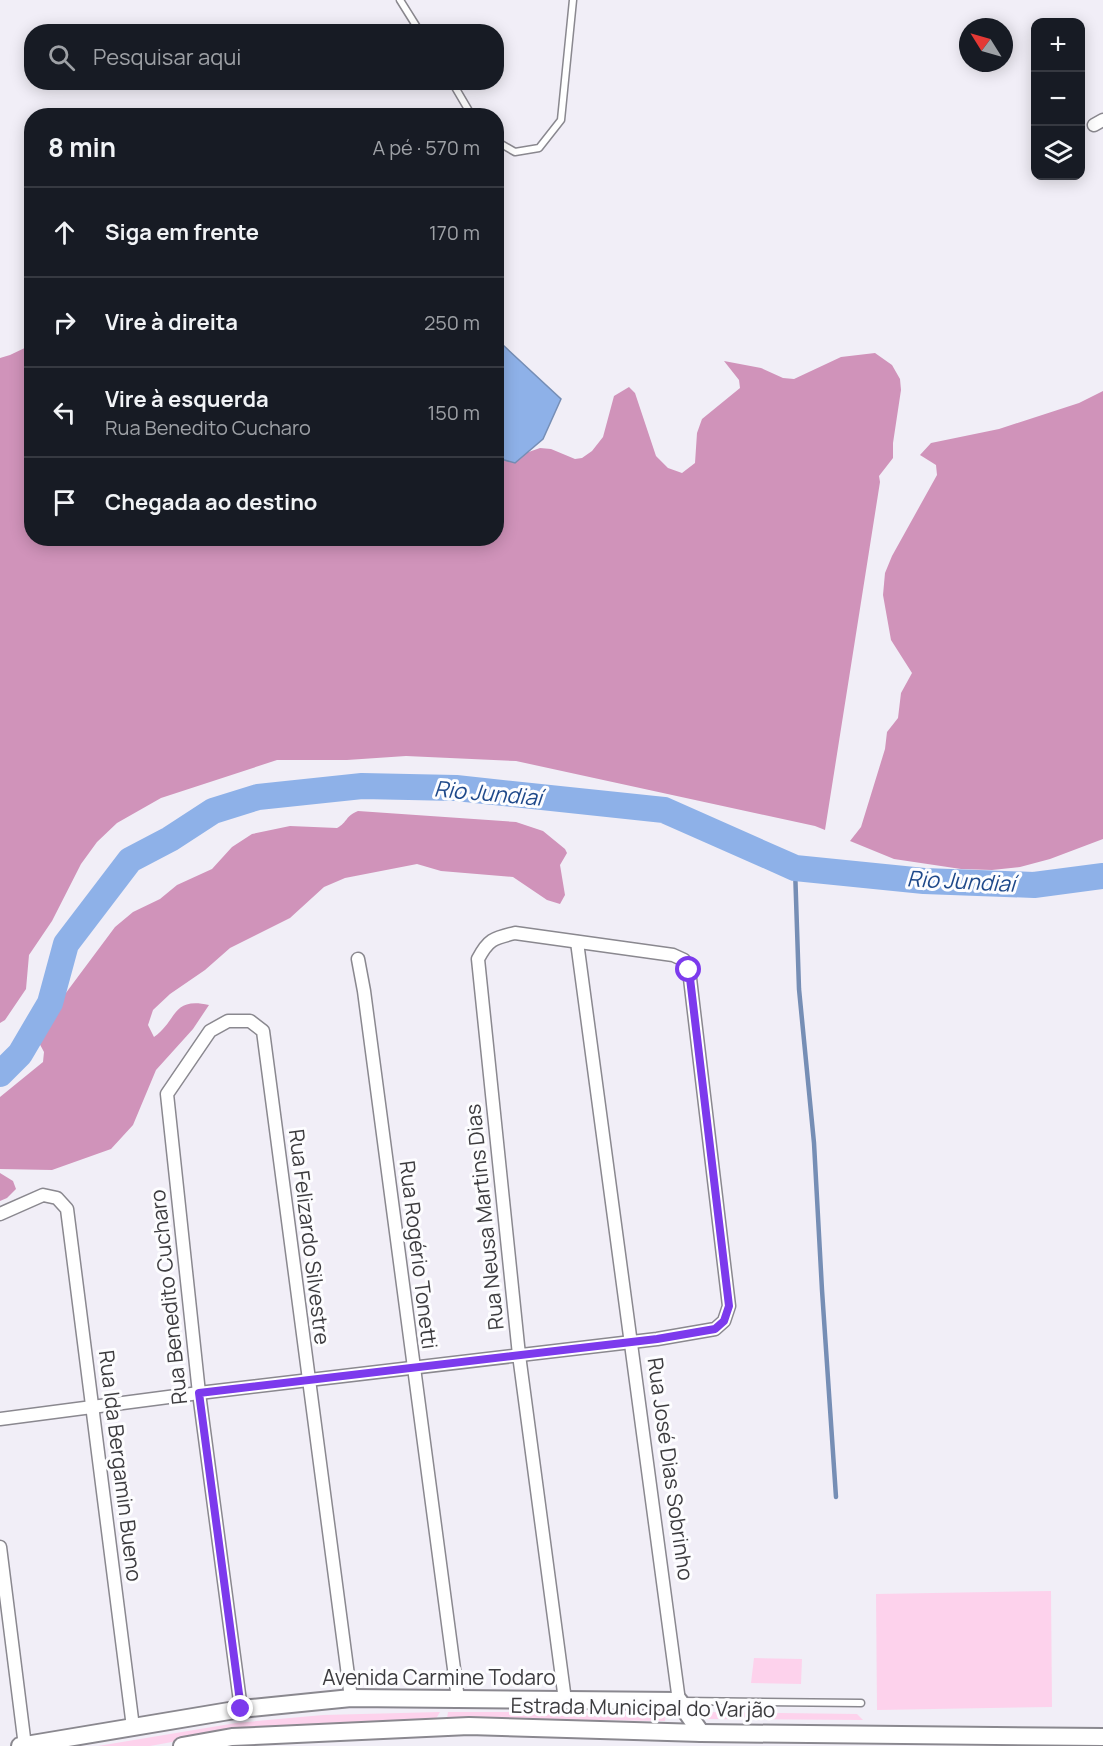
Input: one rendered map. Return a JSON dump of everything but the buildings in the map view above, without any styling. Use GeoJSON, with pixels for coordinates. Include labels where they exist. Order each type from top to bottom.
{"type":"FeatureCollection","features":[{"type":"Feature","properties":{"kind":"main road","name":"Avenida Carmine Todaro"},"geometry":{"type":"LineString","coordinates":[[23,1746],[241,1709],[351,1698],[679,1701]]}},
{"type":"Feature","properties":{"kind":"main road","name":"Rua José Dias Sobrinho"},"geometry":{"type":"LineString","coordinates":[[679,1701],[701,1740]]}},
{"type":"Feature","properties":{"kind":"main road","name":"Estrada Municipal do Varjão"},"geometry":{"type":"LineString","coordinates":[[182,1746],[469,1726],[701,1740],[1103,1737]]}},
{"type":"Feature","properties":{"kind":"street","name":"Rua Neusa Martins Dias"},"geometry":{"type":"LineString","coordinates":[[565,1700],[519,1355],[478,959],[486,945],[499,936],[514,933],[577,942]]}},
{"type":"Feature","properties":{"kind":"street"},"geometry":{"type":"LineString","coordinates":[[0,1419],[657,1339],[715,1329],[724,1321],[729,1306],[689,970],[684,960],[673,955],[577,942]]}},
{"type":"Feature","properties":{"kind":"street","name":"Rua José Dias Sobrinho"},"geometry":{"type":"LineString","coordinates":[[577,942],[679,1701]]}},
{"type":"Feature","properties":{"kind":"street","name":"Rua Rogério Tonetti"},"geometry":{"type":"LineString","coordinates":[[358,959],[458,1699]]}},
{"type":"Feature","properties":{"kind":"street","name":"Rua Felizardo Silvestre"},"geometry":{"type":"LineString","coordinates":[[167,1094],[210,1031],[228,1021],[250,1021],[263,1031],[351,1698]]}},
{"type":"Feature","properties":{"kind":"street","name":"Rua Benedito Cucharo"},"geometry":{"type":"LineString","coordinates":[[167,1094],[199,1393],[241,1709]]}},
{"type":"Feature","properties":{"kind":"street","name":"Rua Ida Bergamin Bueno"},"geometry":{"type":"LineString","coordinates":[[0,1214],[43,1195],[57,1198],[67,1209],[133,1728]]}},
{"type":"Feature","properties":{"kind":"street"},"geometry":{"type":"LineString","coordinates":[[0,1547],[23,1746]]}},
{"type":"Feature","properties":{"kind":"lane"},"geometry":{"type":"LineString","coordinates":[[400,0],[415,24]]}},
{"type":"Feature","properties":{"kind":"lane"},"geometry":{"type":"LineString","coordinates":[[504,146],[515,152],[539,148],[561,120],[573,0]]}},
{"type":"Feature","properties":{"kind":"lane"},"geometry":{"type":"LineString","coordinates":[[457,90],[467,108]]}},
{"type":"Feature","properties":{"kind":"lane","name":"Avenida Carmine Todaro"},"geometry":{"type":"LineString","coordinates":[[679,1701],[861,1703]]}},
{"type":"Feature","properties":{"kind":"shaded area"},"geometry":{"type":"Polygon","coordinates":[[[24,348],[24,546],[504,546],[504,461],[540,448],[551,449],[575,459],[582,458],[592,451],[603,437],[614,396],[629,387],[635,393],[656,456],[668,468],[682,473],[695,463],[697,433],[702,419],[740,388],[739,380],[724,361],[761,368],[783,378],[794,379],[841,357],[875,353],[892,365],[900,379],[901,390],[893,458],[879,476],[880,482],[825,830],[516,761],[406,756],[347,760],[277,760],[161,798],[117,823],[97,842],[81,864],[52,921],[29,955],[26,989],[5,1020],[0,1023],[0,358],[24,348]]]}},
{"type":"Feature","properties":{"kind":"shaded area"},"geometry":{"type":"Polygon","coordinates":[[[1103,391],[1103,839],[1050,859],[1020,867],[992,870],[961,869],[894,859],[850,841],[861,827],[885,749],[887,732],[898,718],[901,693],[912,673],[891,640],[883,595],[885,573],[892,556],[937,475],[936,465],[920,455],[931,443],[999,429],[1079,403],[1103,391]]]}},
{"type":"Feature","properties":{"kind":"shaded area"},"geometry":{"type":"Polygon","coordinates":[[[358,811],[516,822],[543,831],[567,853],[560,865],[565,895],[560,904],[547,900],[513,877],[441,871],[417,864],[345,878],[324,887],[290,918],[230,948],[205,970],[170,994],[153,1010],[148,1025],[154,1037],[181,1007],[197,1003],[209,1005],[193,1029],[156,1070],[133,1125],[111,1149],[52,1170],[0,1169],[0,1097],[43,1062],[44,1052],[37,1039],[42,1025],[115,927],[133,912],[160,899],[177,885],[212,869],[232,847],[252,834],[290,826],[337,828],[358,811]]]}},
{"type":"Feature","properties":{"kind":"shaded area"},"geometry":{"type":"Polygon","coordinates":[[[0,1173],[13,1181],[16,1189],[0,1201],[0,1173]]]}},
{"type":"Feature","properties":{"kind":"shaded area"},"geometry":{"type":"Polygon","coordinates":[[[1051,1591],[1052,1707],[877,1710],[876,1594],[1051,1591]]]}},
{"type":"Feature","properties":{"kind":"shaded area"},"geometry":{"type":"Polygon","coordinates":[[[754,1658],[802,1659],[801,1684],[751,1683],[754,1658]]]}},
{"type":"Feature","properties":{"kind":"shaded area"},"geometry":{"type":"Polygon","coordinates":[[[440,1712],[434,1722],[237,1730],[150,1746],[98,1746],[236,1723],[323,1715],[440,1712]]]}},
{"type":"Feature","properties":{"kind":"shaded area"},"geometry":{"type":"Polygon","coordinates":[[[448,1712],[666,1712],[665,1721],[447,1718],[448,1712]]]}},
{"type":"Feature","properties":{"kind":"shaded area"},"geometry":{"type":"Polygon","coordinates":[[[706,1712],[857,1714],[863,1720],[707,1719],[706,1712]]]}},
{"type":"Feature","properties":{"kind":"water"},"geometry":{"type":"Polygon","coordinates":[[[504,346],[561,399],[543,439],[515,463],[504,460],[504,346]]]}},
{"type":"Feature","properties":{"kind":"waterway","name":"Rio Jundiaí"},"geometry":{"type":"LineString","coordinates":[[0,1074],[20,1054],[50,1003],[66,944],[130,860],[170,839],[213,811],[258,797],[362,786],[456,788],[664,810],[795,868],[924,881],[1034,885],[1103,876]]}},
{"type":"Feature","properties":{"kind":"waterway"},"geometry":{"type":"LineString","coordinates":[[795,868],[799,989],[814,1143],[836,1497]]}},
{"type":"Feature","properties":{"kind":"route"},"geometry":{"type":"LineString","coordinates":[[241,1709],[199,1393],[657,1339],[715,1329],[724,1321],[729,1306],[689,970]]}}]}
